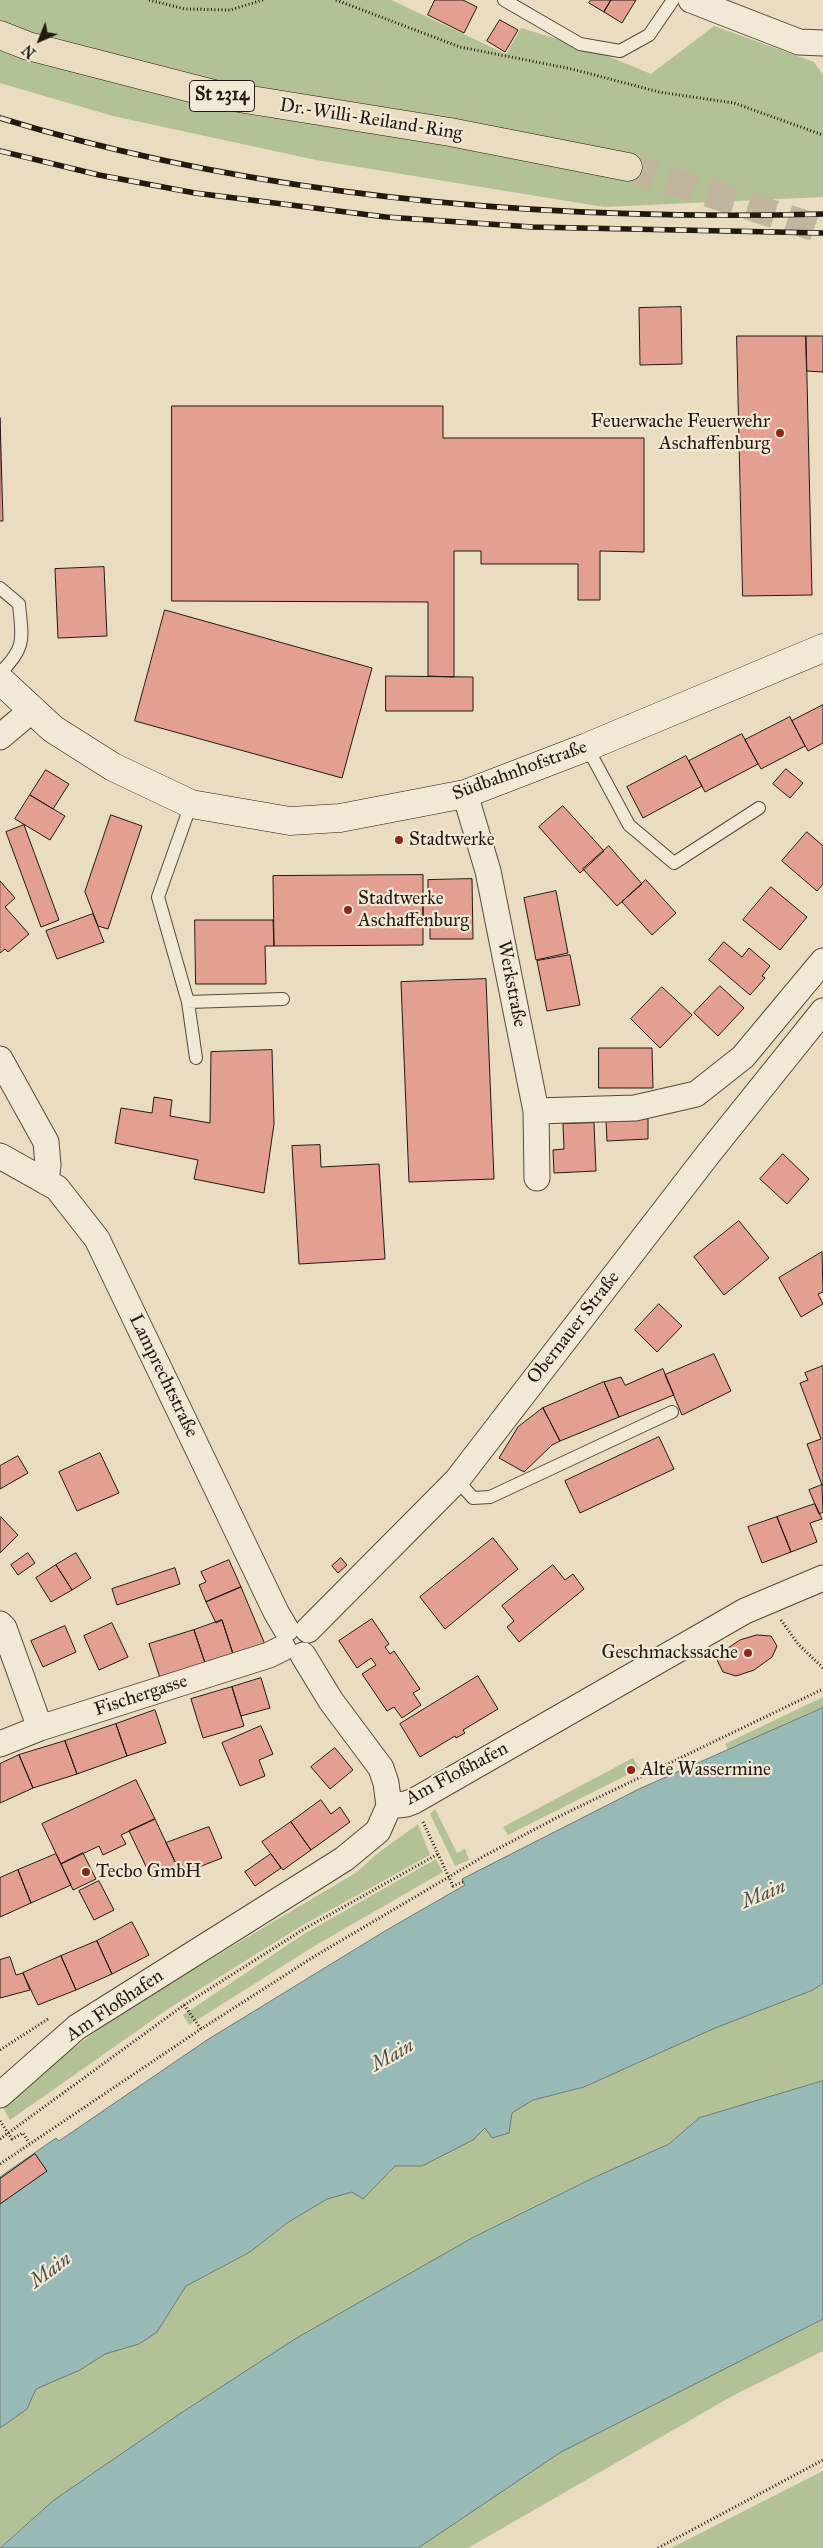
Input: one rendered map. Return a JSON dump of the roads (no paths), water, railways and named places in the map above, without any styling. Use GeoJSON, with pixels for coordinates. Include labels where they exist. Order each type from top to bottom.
{"type":"FeatureCollection","features":[{"type":"Feature","properties":{"kind":"highway","name":"Dr.-Willi-Reiland-Ring"},"geometry":{"type":"LineString","coordinates":[[0,35],[28,46],[214,94],[450,132],[628,167]]}},
{"type":"Feature","properties":{"kind":"street"},"geometry":{"type":"LineString","coordinates":[[691,0],[799,42],[823,43]]}},
{"type":"Feature","properties":{"kind":"street","name":"Südbahnhofstraße"},"geometry":{"type":"LineString","coordinates":[[0,680],[53,729],[113,767],[191,804],[290,821],[340,818],[466,794],[587,747],[823,648]]}},
{"type":"Feature","properties":{"kind":"street"},"geometry":{"type":"LineString","coordinates":[[0,737],[32,710]]}},
{"type":"Feature","properties":{"kind":"street","name":"Werkstraße"},"geometry":{"type":"LineString","coordinates":[[466,794],[488,871],[536,1111],[537,1178]]}},
{"type":"Feature","properties":{"kind":"street"},"geometry":{"type":"LineString","coordinates":[[536,1111],[635,1108],[696,1094],[743,1057],[823,961]]}},
{"type":"Feature","properties":{"kind":"street","name":"Obernauer Straße"},"geometry":{"type":"LineString","coordinates":[[295,1640],[457,1480],[708,1153],[823,1010]]}},
{"type":"Feature","properties":{"kind":"street"},"geometry":{"type":"LineString","coordinates":[[0,1059],[46,1142],[48,1165],[46,1182]]}},
{"type":"Feature","properties":{"kind":"street","name":"Lamprechtstraße"},"geometry":{"type":"LineString","coordinates":[[0,1156],[56,1188],[98,1239],[276,1612],[331,1701],[381,1768],[389,1806]]}},
{"type":"Feature","properties":{"kind":"street","name":"Am Floßhafen"},"geometry":{"type":"LineString","coordinates":[[0,2095],[77,2028],[344,1859],[378,1831],[389,1806],[414,1801],[745,1611],[823,1578]]}},
{"type":"Feature","properties":{"kind":"street"},"geometry":{"type":"LineString","coordinates":[[0,1624],[4,1628],[40,1728]]}},
{"type":"Feature","properties":{"kind":"street","name":"Fischergasse"},"geometry":{"type":"LineString","coordinates":[[0,1744],[40,1728],[269,1655],[295,1640]]}},
{"type":"Feature","properties":{"kind":"lane"},"geometry":{"type":"LineString","coordinates":[[504,0],[580,44],[620,51],[649,35],[673,0]]}},
{"type":"Feature","properties":{"kind":"lane"},"geometry":{"type":"LineString","coordinates":[[0,588],[20,604],[22,640],[16,658],[0,673]]}},
{"type":"Feature","properties":{"kind":"lane"},"geometry":{"type":"LineString","coordinates":[[587,747],[629,825],[674,863],[759,808]]}},
{"type":"Feature","properties":{"kind":"lane"},"geometry":{"type":"LineString","coordinates":[[191,804],[158,897],[188,1002],[196,1058]]}},
{"type":"Feature","properties":{"kind":"lane"},"geometry":{"type":"LineString","coordinates":[[188,1002],[283,999]]}},
{"type":"Feature","properties":{"kind":"lane"},"geometry":{"type":"LineString","coordinates":[[457,1480],[473,1498],[490,1497],[672,1412]]}},
{"type":"Feature","properties":{"kind":"water","name":"Main"},"geometry":{"type":"Polygon","coordinates":[[[823,1708],[823,1983],[813,1990],[715,2028],[584,2087],[533,2100],[512,2113],[509,2133],[492,2138],[485,2128],[473,2140],[422,2166],[395,2166],[363,2199],[352,2192],[327,2199],[287,2223],[250,2252],[186,2286],[157,2332],[139,2344],[105,2354],[80,2370],[36,2389],[27,2409],[0,2428],[0,2177],[56,2138],[59,2141],[207,2040],[385,1931],[465,1885],[462,1879],[639,1789],[823,1708]]]}},
{"type":"Feature","properties":{"kind":"water"},"geometry":{"type":"Polygon","coordinates":[[[823,2081],[823,2319],[561,2452],[418,2548],[0,2548],[54,2500],[178,2415],[295,2339],[472,2238],[593,2178],[669,2144],[699,2118],[823,2081]]]}},
{"type":"Feature","properties":{"kind":"tunnel"},"geometry":{"type":"LineString","coordinates":[[628,167],[823,230]]}},
{"type":"Feature","properties":{"kind":"railway"},"geometry":{"type":"LineString","coordinates":[[0,118],[100,146],[201,168],[304,186],[408,199],[512,208],[616,213],[823,214]]}},
{"type":"Feature","properties":{"kind":"railway"},"geometry":{"type":"LineString","coordinates":[[0,151],[99,175],[195,193],[386,217],[532,227],[823,233]]}},
{"type":"Feature","properties":{"kind":"place","name":"Feuerwache Feuerwehr Aschaffenburg"},"geometry":{"type":"Point","coordinates":[780,433]}},
{"type":"Feature","properties":{"kind":"place","name":"Stadtwerke"},"geometry":{"type":"Point","coordinates":[399,840]}},
{"type":"Feature","properties":{"kind":"place","name":"Stadtwerke Aschaffenburg"},"geometry":{"type":"Point","coordinates":[348,910]}},
{"type":"Feature","properties":{"kind":"place","name":"Geschmackssache"},"geometry":{"type":"Point","coordinates":[748,1653]}},
{"type":"Feature","properties":{"kind":"place","name":"Alte Wassermine"},"geometry":{"type":"Point","coordinates":[631,1770]}},
{"type":"Feature","properties":{"kind":"place","name":"Tecbo GmbH"},"geometry":{"type":"Point","coordinates":[86,1872]}}]}
